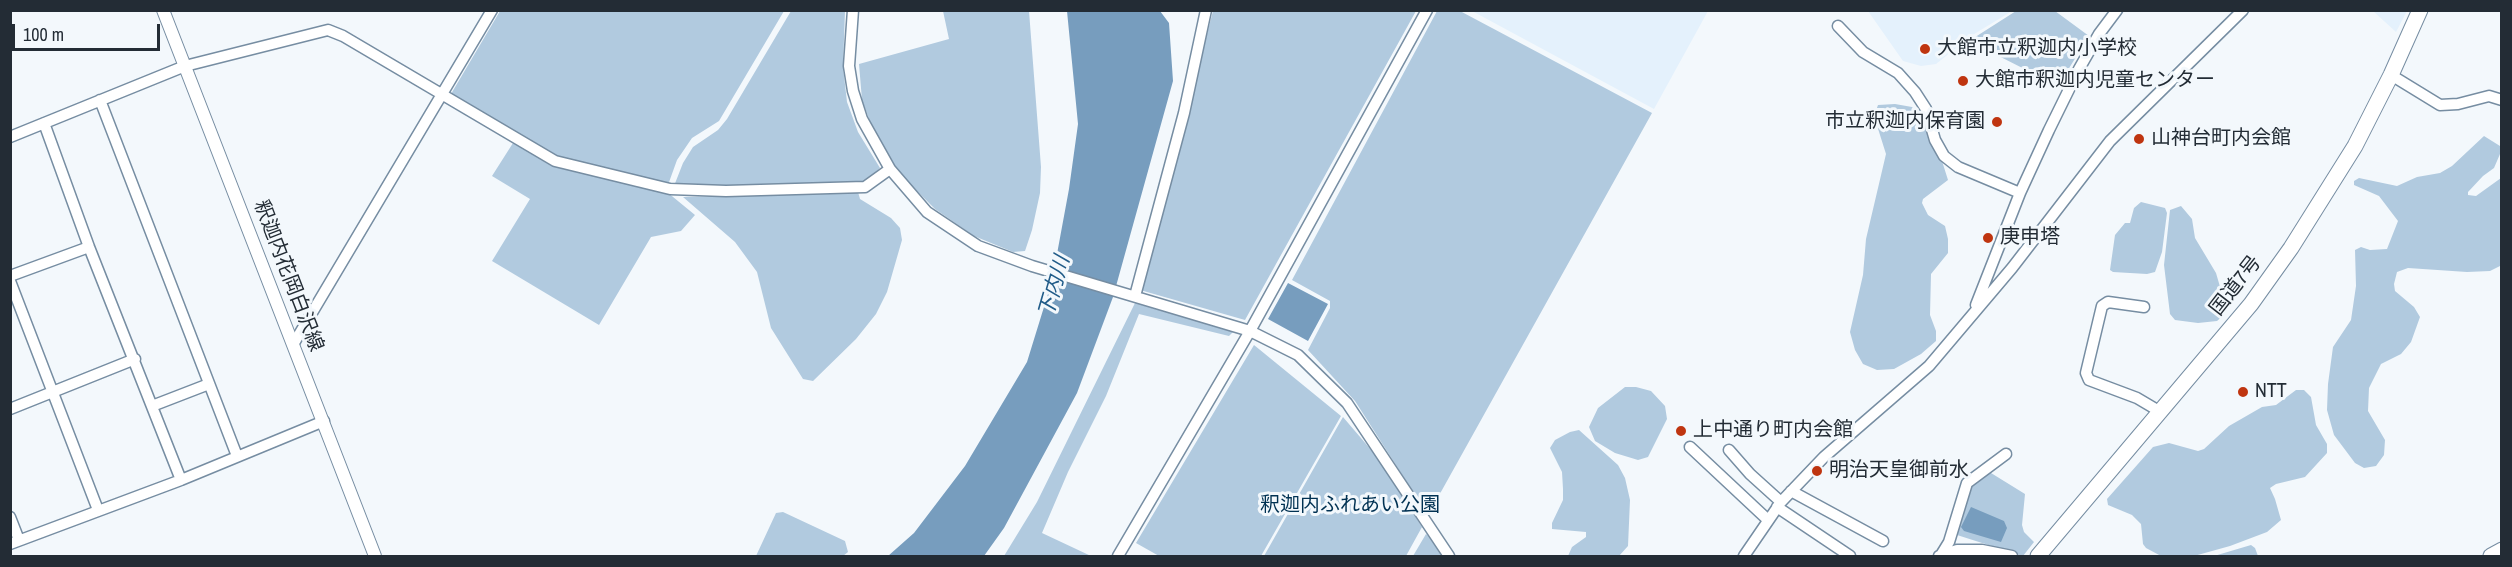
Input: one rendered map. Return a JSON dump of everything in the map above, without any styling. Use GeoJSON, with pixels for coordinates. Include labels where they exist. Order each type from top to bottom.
{"type":"FeatureCollection","features":[{"type":"Feature","properties":{"kind":"highway","name":"国道7号"},"geometry":{"type":"LineString","coordinates":[[2038,556],[2251,304],[2291,248],[2355,146],[2391,75],[2420,10]]}},
{"type":"Feature","properties":{"kind":"highway"},"geometry":{"type":"LineString","coordinates":[[2491,556],[2502,550]]}},
{"type":"Feature","properties":{"kind":"main road","name":"釈迦内花岡白沢線"},"geometry":{"type":"LineString","coordinates":[[164,10],[375,556]]}},
{"type":"Feature","properties":{"kind":"street"},"geometry":{"type":"LineString","coordinates":[[294,343],[492,10]]}},
{"type":"Feature","properties":{"kind":"street"},"geometry":{"type":"LineString","coordinates":[[853,10],[849,66],[853,91],[862,119],[890,169],[927,212],[978,246],[1032,266],[1250,330],[1298,354],[1347,403],[1449,556]]}},
{"type":"Feature","properties":{"kind":"street"},"geometry":{"type":"LineString","coordinates":[[1135,296],[1184,113],[1206,10]]}},
{"type":"Feature","properties":{"kind":"street"},"geometry":{"type":"LineString","coordinates":[[1118,556],[1250,330],[1427,10]]}},
{"type":"Feature","properties":{"kind":"street"},"geometry":{"type":"LineString","coordinates":[[1974,311],[2020,193],[2079,69],[2099,34],[2117,10]]}},
{"type":"Feature","properties":{"kind":"street"},"geometry":{"type":"LineString","coordinates":[[1744,556],[1779,504],[1824,457],[1929,366],[2012,268],[2110,141],[2243,10]]}},
{"type":"Feature","properties":{"kind":"street"},"geometry":{"type":"LineString","coordinates":[[1838,26],[1863,52],[1898,73],[1915,92],[1926,109],[1935,140],[1944,156],[1958,167],[2020,193]]}},
{"type":"Feature","properties":{"kind":"street"},"geometry":{"type":"LineString","coordinates":[[10,136],[185,66],[328,30],[343,36],[555,161],[670,189],[726,191],[865,187],[890,169]]}},
{"type":"Feature","properties":{"kind":"street"},"geometry":{"type":"LineString","coordinates":[[2391,75],[2440,105],[2458,104],[2489,96],[2502,100]]}},
{"type":"Feature","properties":{"kind":"street"},"geometry":{"type":"LineString","coordinates":[[100,100],[237,456]]}},
{"type":"Feature","properties":{"kind":"street"},"geometry":{"type":"LineString","coordinates":[[44,123],[89,247],[181,480]]}},
{"type":"Feature","properties":{"kind":"street"},"geometry":{"type":"LineString","coordinates":[[10,276],[89,247]]}},
{"type":"Feature","properties":{"kind":"street"},"geometry":{"type":"LineString","coordinates":[[10,281],[99,510]]}},
{"type":"Feature","properties":{"kind":"street"},"geometry":{"type":"LineString","coordinates":[[2144,307],[2108,302],[2102,306],[2086,373],[2089,380],[2137,398],[2159,411]]}},
{"type":"Feature","properties":{"kind":"street"},"geometry":{"type":"LineString","coordinates":[[10,409],[135,359]]}},
{"type":"Feature","properties":{"kind":"street"},"geometry":{"type":"LineString","coordinates":[[152,405],[209,384]]}},
{"type":"Feature","properties":{"kind":"street"},"geometry":{"type":"LineString","coordinates":[[10,517],[15,542],[181,480],[324,421]]}},
{"type":"Feature","properties":{"kind":"street"},"geometry":{"type":"LineString","coordinates":[[1690,447],[1768,520]]}},
{"type":"Feature","properties":{"kind":"street"},"geometry":{"type":"LineString","coordinates":[[1729,450],[1779,504],[1850,556]]}},
{"type":"Feature","properties":{"kind":"street"},"geometry":{"type":"LineString","coordinates":[[1940,556],[1949,542],[1967,483],[2006,453]]}},
{"type":"Feature","properties":{"kind":"street"},"geometry":{"type":"LineString","coordinates":[[1791,491],[1883,541]]}},
{"type":"Feature","properties":{"kind":"street"},"geometry":{"type":"LineString","coordinates":[[1940,556],[1957,550],[1982,550],[2012,556]]}},
{"type":"Feature","properties":{"kind":"shaded area"},"geometry":{"type":"Polygon","coordinates":[[[1472,11],[1708,11],[1654,109],[1472,11]]]}},
{"type":"Feature","properties":{"kind":"shaded area","name":"大館市立釈迦内小学校"},"geometry":{"type":"Polygon","coordinates":[[[1868,11],[2012,11],[1971,36],[1936,64],[1921,66],[1903,61],[1868,11]]]}},
{"type":"Feature","properties":{"kind":"shaded area"},"geometry":{"type":"Polygon","coordinates":[[[2373,11],[2407,11],[2396,32],[2373,11]]]}},
{"type":"Feature","properties":{"kind":"green space"},"geometry":{"type":"Polygon","coordinates":[[[500,11],[784,11],[719,121],[692,138],[677,160],[668,185],[556,157],[451,94],[500,11]]]}},
{"type":"Feature","properties":{"kind":"green space"},"geometry":{"type":"Polygon","coordinates":[[[791,11],[845,11],[843,67],[847,102],[858,132],[880,168],[861,183],[674,186],[683,163],[693,147],[718,130],[727,119],[791,11]]]}},
{"type":"Feature","properties":{"kind":"green space"},"geometry":{"type":"Polygon","coordinates":[[[943,11],[1029,11],[1041,167],[1040,193],[1025,251],[1013,252],[974,236],[935,209],[901,175],[875,135],[862,100],[859,64],[949,39],[943,11]]]}},
{"type":"Feature","properties":{"kind":"green space"},"geometry":{"type":"Polygon","coordinates":[[[1213,11],[1416,11],[1245,320],[1140,290],[1213,11]]]}},
{"type":"Feature","properties":{"kind":"green space"},"geometry":{"type":"Polygon","coordinates":[[[1437,11],[1460,11],[1652,113],[1432,508],[1424,509],[1355,401],[1308,350],[1330,308],[1330,301],[1292,280],[1437,11]]]}},
{"type":"Feature","properties":{"kind":"green space"},"geometry":{"type":"Polygon","coordinates":[[[2016,11],[2055,11],[2089,36],[2058,86],[1969,41],[2016,11]]]}},
{"type":"Feature","properties":{"kind":"green space"},"geometry":{"type":"Polygon","coordinates":[[[1895,104],[1912,107],[1921,116],[1942,161],[1948,180],[1923,199],[1922,203],[1928,215],[1945,226],[1948,253],[1931,274],[1930,315],[1936,331],[1936,341],[1921,354],[1894,369],[1877,370],[1863,364],[1855,350],[1850,332],[1863,275],[1866,239],[1886,154],[1874,116],[1878,105],[1895,104]]]}},
{"type":"Feature","properties":{"kind":"green space"},"geometry":{"type":"Polygon","coordinates":[[[2484,136],[2500,146],[2500,154],[2494,168],[2483,176],[2468,192],[2468,195],[2476,196],[2501,178],[2500,266],[2490,271],[2467,272],[2408,268],[2397,272],[2395,291],[2414,307],[2420,317],[2411,342],[2401,354],[2381,364],[2369,388],[2368,411],[2385,440],[2384,455],[2376,466],[2364,468],[2355,463],[2334,435],[2327,410],[2333,347],[2351,320],[2356,286],[2355,250],[2361,247],[2370,250],[2387,249],[2398,221],[2379,196],[2354,185],[2354,181],[2359,178],[2397,186],[2417,177],[2440,173],[2452,166],[2484,136]]]}},
{"type":"Feature","properties":{"kind":"green space"},"geometry":{"type":"Polygon","coordinates":[[[513,143],[552,164],[667,192],[695,215],[681,231],[651,237],[599,325],[492,261],[530,199],[492,176],[513,143]]]}},
{"type":"Feature","properties":{"kind":"green space"},"geometry":{"type":"Polygon","coordinates":[[[858,192],[860,199],[891,218],[900,228],[902,240],[887,292],[876,314],[856,339],[813,381],[803,379],[771,328],[757,272],[735,242],[683,197],[858,192]]]}},
{"type":"Feature","properties":{"kind":"green space"},"geometry":{"type":"Polygon","coordinates":[[[2141,202],[2165,208],[2167,213],[2162,252],[2155,272],[2147,274],[2113,272],[2110,270],[2115,235],[2125,223],[2130,223],[2134,208],[2141,202]]]}},
{"type":"Feature","properties":{"kind":"green space"},"geometry":{"type":"Polygon","coordinates":[[[2181,206],[2192,219],[2195,238],[2216,273],[2225,304],[2225,314],[2217,321],[2198,323],[2175,320],[2170,314],[2164,265],[2170,210],[2181,206]]]}},
{"type":"Feature","properties":{"kind":"green space"},"geometry":{"type":"Polygon","coordinates":[[[1135,303],[1233,332],[1229,336],[1139,314],[1106,396],[1068,472],[1042,533],[1091,556],[1004,556],[1037,502],[1135,303]]]}},
{"type":"Feature","properties":{"kind":"green space"},"geometry":{"type":"Polygon","coordinates":[[[1254,345],[1341,416],[1261,556],[1159,556],[1136,543],[1254,345]]]}},
{"type":"Feature","properties":{"kind":"green space"},"geometry":{"type":"Polygon","coordinates":[[[1625,387],[1651,391],[1665,406],[1667,419],[1648,457],[1638,460],[1615,453],[1595,441],[1589,427],[1598,408],[1625,387]]]}},
{"type":"Feature","properties":{"kind":"green space"},"geometry":{"type":"Polygon","coordinates":[[[2296,390],[2304,390],[2311,397],[2316,425],[2327,444],[2327,453],[2305,477],[2276,484],[2270,488],[2281,520],[2267,532],[2194,556],[2161,556],[2143,544],[2141,524],[2132,515],[2108,505],[2107,499],[2153,447],[2169,443],[2198,451],[2204,449],[2229,426],[2262,407],[2276,405],[2296,390]]]}},
{"type":"Feature","properties":{"kind":"green space","name":"釈迦内ふれあい公園"},"geometry":{"type":"Polygon","coordinates":[[[1343,417],[1378,458],[1422,527],[1406,556],[1264,556],[1343,417]]]}},
{"type":"Feature","properties":{"kind":"green space"},"geometry":{"type":"Polygon","coordinates":[[[1579,430],[1618,465],[1625,478],[1630,500],[1628,546],[1619,556],[1568,556],[1572,547],[1586,537],[1586,532],[1552,529],[1552,523],[1563,500],[1563,489],[1562,472],[1550,448],[1555,440],[1579,430]]]}},
{"type":"Feature","properties":{"kind":"green space"},"geometry":{"type":"Polygon","coordinates":[[[1984,472],[1991,473],[2025,494],[2022,525],[2024,532],[2034,542],[2023,556],[1957,535],[1956,530],[1971,484],[1984,472]]]}},
{"type":"Feature","properties":{"kind":"green space"},"geometry":{"type":"Polygon","coordinates":[[[783,512],[845,541],[848,552],[843,556],[756,556],[776,513],[783,512]]]}},
{"type":"Feature","properties":{"kind":"green space"},"geometry":{"type":"Polygon","coordinates":[[[1426,534],[1432,538],[1444,556],[1413,556],[1426,534]]]}},
{"type":"Feature","properties":{"kind":"green space"},"geometry":{"type":"Polygon","coordinates":[[[2251,545],[2258,556],[2214,556],[2251,545]]]}},
{"type":"Feature","properties":{"kind":"water","name":"下内川"},"geometry":{"type":"Polygon","coordinates":[[[1067,11],[1160,11],[1169,23],[1173,81],[1113,297],[1077,393],[1004,528],[984,556],[888,556],[914,533],[965,466],[1027,362],[1052,281],[1078,124],[1067,11]]]}},
{"type":"Feature","properties":{"kind":"water"},"geometry":{"type":"Polygon","coordinates":[[[1288,283],[1328,304],[1308,341],[1268,319],[1288,283]]]}},
{"type":"Feature","properties":{"kind":"water"},"geometry":{"type":"Polygon","coordinates":[[[1971,507],[2004,521],[2007,528],[2001,542],[1964,531],[1961,527],[1971,507]]]}},
{"type":"Feature","properties":{"kind":"place","name":"大館市立釈迦内小学校"},"geometry":{"type":"Point","coordinates":[1925,49]}},
{"type":"Feature","properties":{"kind":"place","name":"大館市釈迦内児童センター"},"geometry":{"type":"Point","coordinates":[1963,81]}},
{"type":"Feature","properties":{"kind":"place","name":"市立釈迦内保育園"},"geometry":{"type":"Point","coordinates":[1997,122]}},
{"type":"Feature","properties":{"kind":"place","name":"山神台町内会館"},"geometry":{"type":"Point","coordinates":[2139,139]}},
{"type":"Feature","properties":{"kind":"place","name":"庚申塔"},"geometry":{"type":"Point","coordinates":[1988,238]}},
{"type":"Feature","properties":{"kind":"place","name":"NTT"},"geometry":{"type":"Point","coordinates":[2243,392]}},
{"type":"Feature","properties":{"kind":"place","name":"上中通り町内会館"},"geometry":{"type":"Point","coordinates":[1681,431]}},
{"type":"Feature","properties":{"kind":"place","name":"明治天皇御前水"},"geometry":{"type":"Point","coordinates":[1817,471]}}]}
